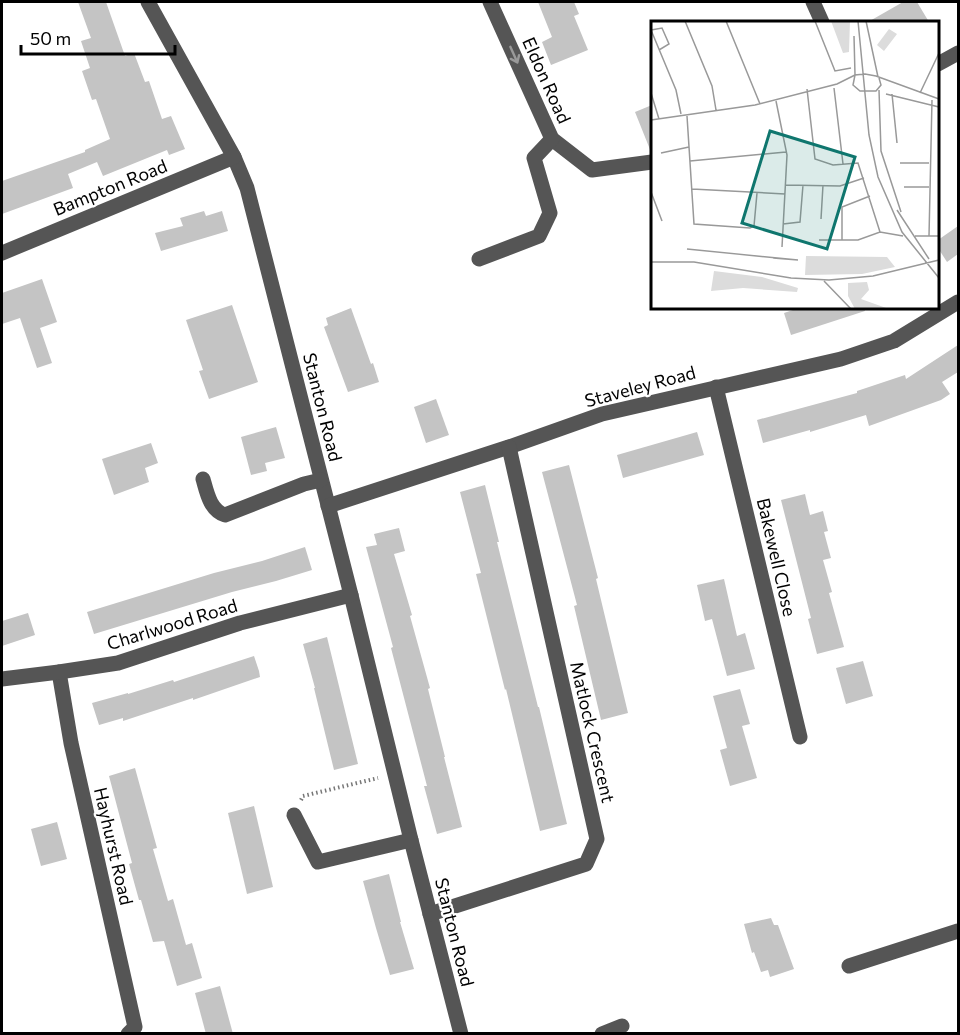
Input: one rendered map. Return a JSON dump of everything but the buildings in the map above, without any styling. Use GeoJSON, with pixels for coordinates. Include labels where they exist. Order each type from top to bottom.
{"type":"FeatureCollection","features":[{"type":"Feature","properties":{"kind":"street","name":"Stanton Road"},"geometry":{"type":"LineString","coordinates":[[148,2],[234,157],[247,188],[461,1034]]}},
{"type":"Feature","properties":{"kind":"street","name":"Eldon Road"},"geometry":{"type":"LineString","coordinates":[[490,2],[552,139],[592,170],[651,162]]}},
{"type":"Feature","properties":{"kind":"street"},"geometry":{"type":"LineString","coordinates":[[813,2],[822,21]]}},
{"type":"Feature","properties":{"kind":"street"},"geometry":{"type":"LineString","coordinates":[[939,63],[958,53]]}},
{"type":"Feature","properties":{"kind":"street"},"geometry":{"type":"LineString","coordinates":[[479,259],[539,236],[550,213],[534,159],[552,139]]}},
{"type":"Feature","properties":{"kind":"street","name":"Bampton Road"},"geometry":{"type":"LineString","coordinates":[[2,253],[234,157]]}},
{"type":"Feature","properties":{"kind":"street","name":"Staveley Road"},"geometry":{"type":"LineString","coordinates":[[328,506],[602,414],[841,359],[894,341],[958,302]]}},
{"type":"Feature","properties":{"kind":"street","name":"Bakewell Close"},"geometry":{"type":"LineString","coordinates":[[716,387],[800,737]]}},
{"type":"Feature","properties":{"kind":"street","name":"Matlock Crescent"},"geometry":{"type":"LineString","coordinates":[[430,914],[586,864],[597,839],[509,447]]}},
{"type":"Feature","properties":{"kind":"street"},"geometry":{"type":"LineString","coordinates":[[203,479],[214,507],[220,514],[225,515],[304,484],[321,480]]}},
{"type":"Feature","properties":{"kind":"street","name":"Charlwood Road"},"geometry":{"type":"LineString","coordinates":[[2,679],[118,663],[240,623],[351,595]]}},
{"type":"Feature","properties":{"kind":"street","name":"Hayhurst Road"},"geometry":{"type":"LineString","coordinates":[[59,672],[71,743],[136,1031]]}},
{"type":"Feature","properties":{"kind":"street"},"geometry":{"type":"LineString","coordinates":[[294,815],[318,862],[411,840]]}},
{"type":"Feature","properties":{"kind":"street"},"geometry":{"type":"LineString","coordinates":[[849,966],[958,931]]}},
{"type":"Feature","properties":{"kind":"street"},"geometry":{"type":"LineString","coordinates":[[602,1034],[622,1026]]}},
{"type":"Feature","properties":{"kind":"path"},"geometry":{"type":"LineString","coordinates":[[294,815],[303,796],[379,778]]}}]}
